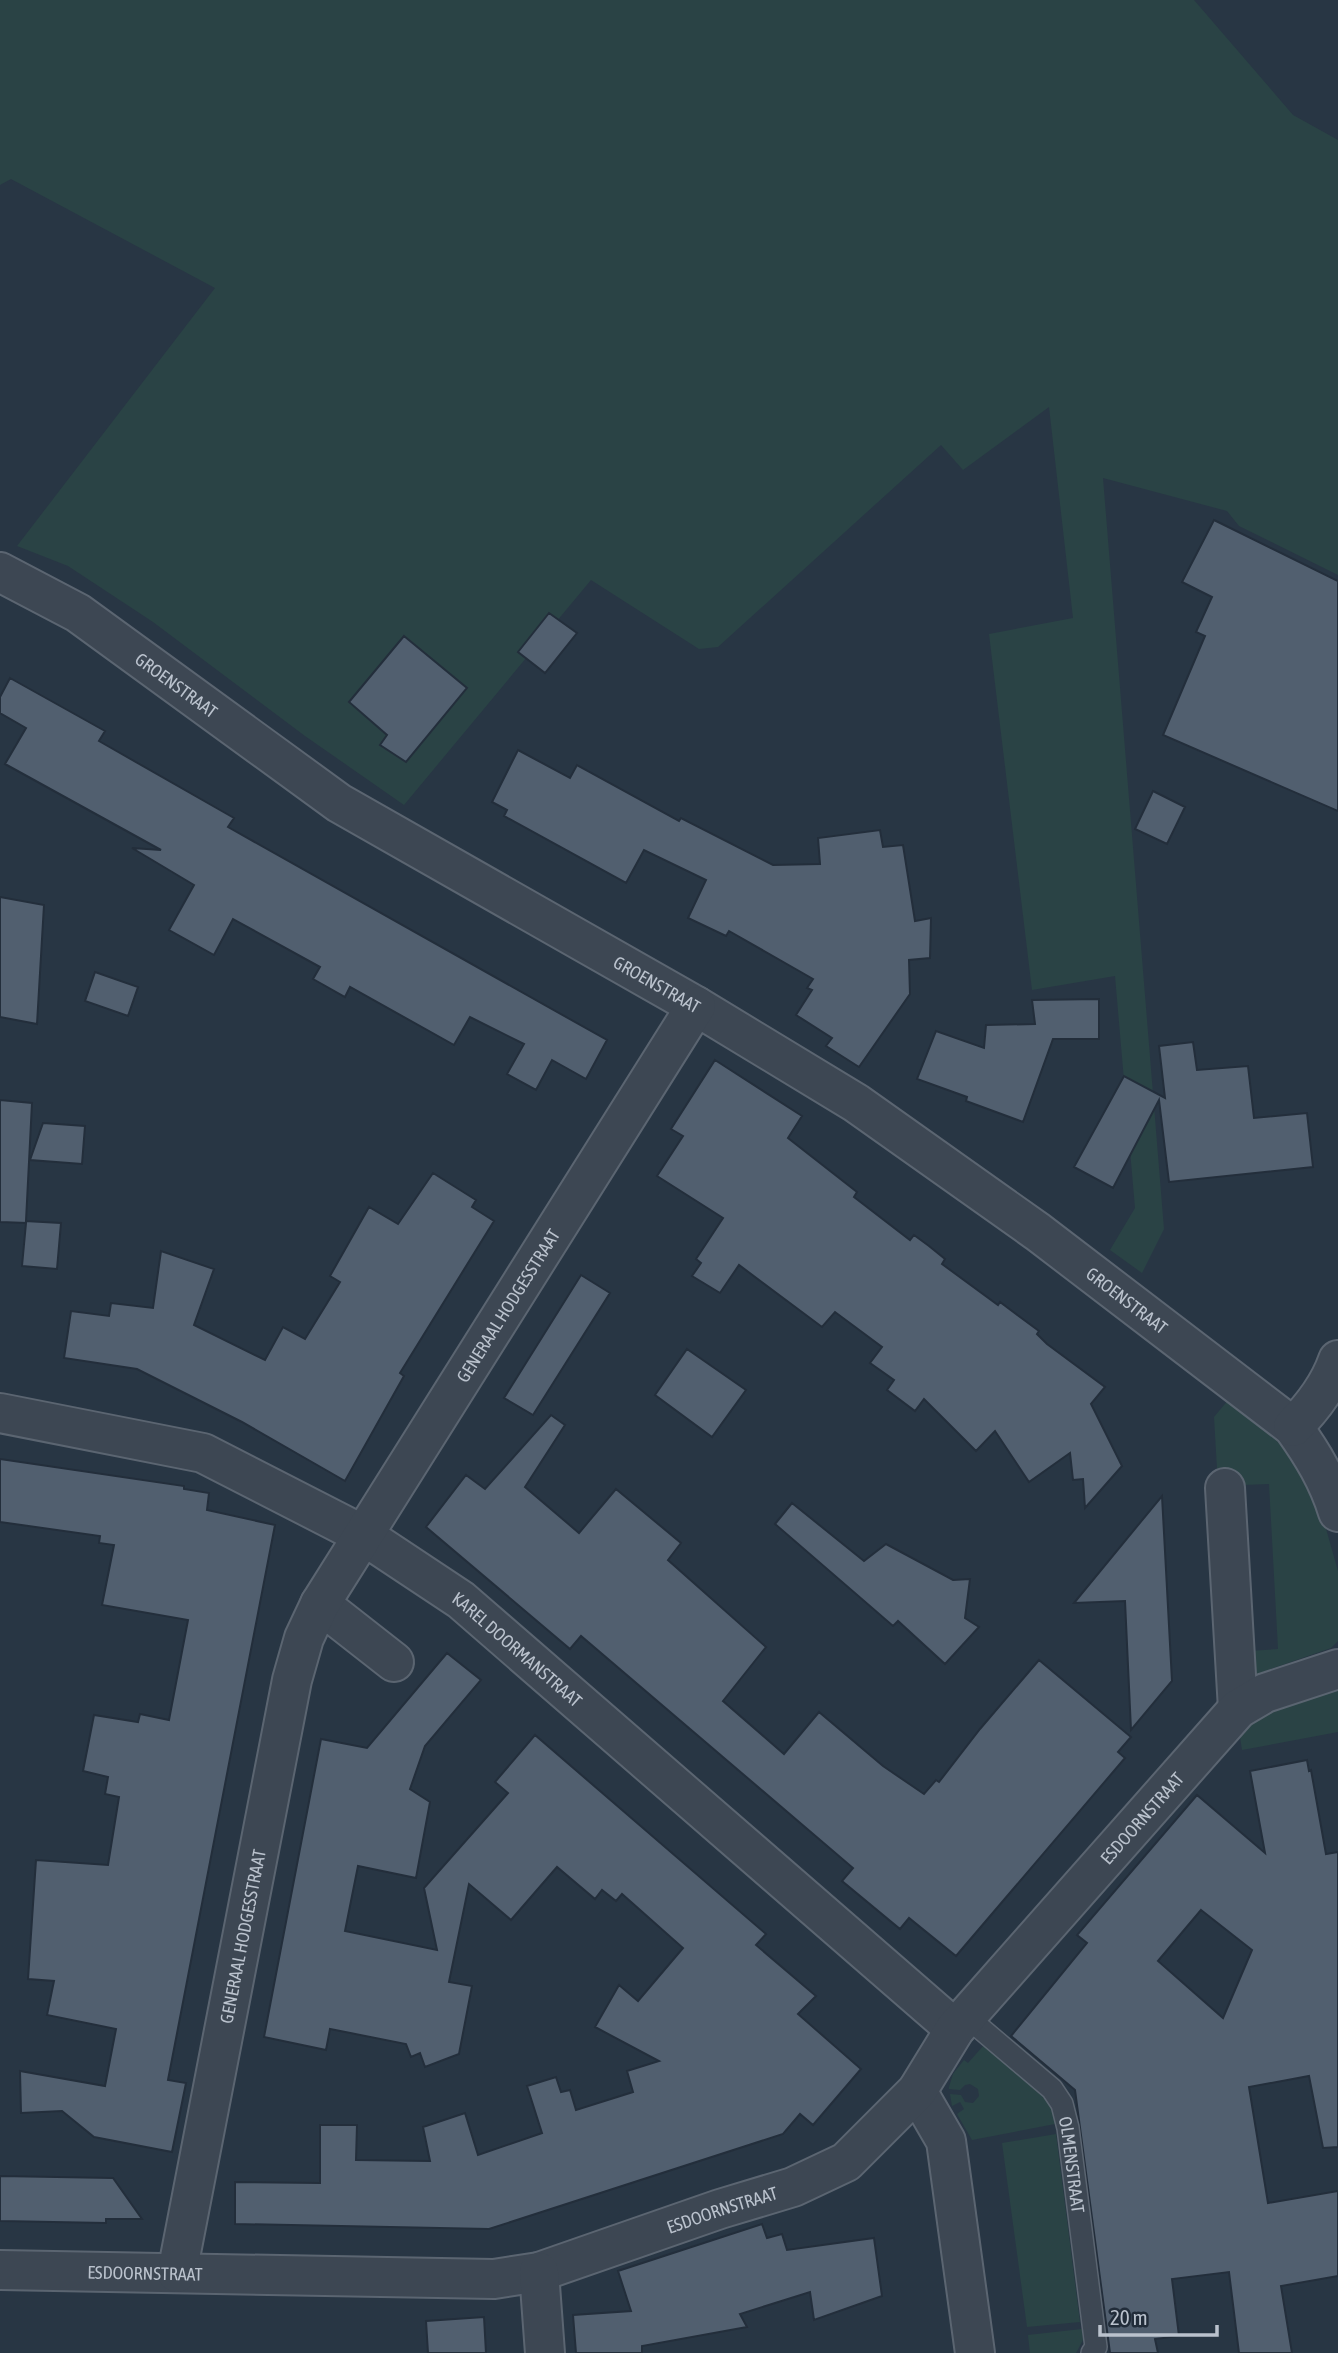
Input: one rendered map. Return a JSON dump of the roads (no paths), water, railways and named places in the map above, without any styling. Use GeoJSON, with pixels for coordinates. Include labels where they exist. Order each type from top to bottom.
{"type":"FeatureCollection","features":[{"type":"Feature","properties":{"kind":"street","name":"GROENSTRAAT"},"geometry":{"type":"LineString","coordinates":[[0,572],[78,613],[339,803],[696,1006],[856,1103],[1038,1232],[1293,1427],[1319,1464],[1332,1491],[1338,1512]]}},
{"type":"Feature","properties":{"kind":"street","name":"GENERAAL HODGESSTRAAT"},"geometry":{"type":"LineString","coordinates":[[177,2273],[292,1680],[304,1638],[320,1604],[696,1006]]}},
{"type":"Feature","properties":{"kind":"street"},"geometry":{"type":"LineString","coordinates":[[1293,1427],[1310,1410],[1338,1360]]}},
{"type":"Feature","properties":{"kind":"street","name":"KAREL DOORMANSTRAAT"},"geometry":{"type":"LineString","coordinates":[[0,1413],[203,1453],[363,1535],[461,1600],[961,2023]]}},
{"type":"Feature","properties":{"kind":"street"},"geometry":{"type":"LineString","coordinates":[[1225,1488],[1238,1709]]}},
{"type":"Feature","properties":{"kind":"street"},"geometry":{"type":"LineString","coordinates":[[320,1604],[394,1662]]}},
{"type":"Feature","properties":{"kind":"street","name":"ESDOORNSTRAAT"},"geometry":{"type":"LineString","coordinates":[[0,2270],[494,2279],[539,2272],[720,2209],[793,2187],[846,2162],[917,2091],[961,2023],[1238,1709],[1265,1692],[1338,1670]]}},
{"type":"Feature","properties":{"kind":"street"},"geometry":{"type":"LineString","coordinates":[[917,2091],[946,2141],[975,2353]]}},
{"type":"Feature","properties":{"kind":"street"},"geometry":{"type":"LineString","coordinates":[[539,2272],[545,2353]]}},
{"type":"Feature","properties":{"kind":"lane","name":"OLMENSTRAAT"},"geometry":{"type":"LineString","coordinates":[[961,2023],[1052,2089],[1062,2104],[1068,2127],[1096,2347],[1092,2353]]}}]}
